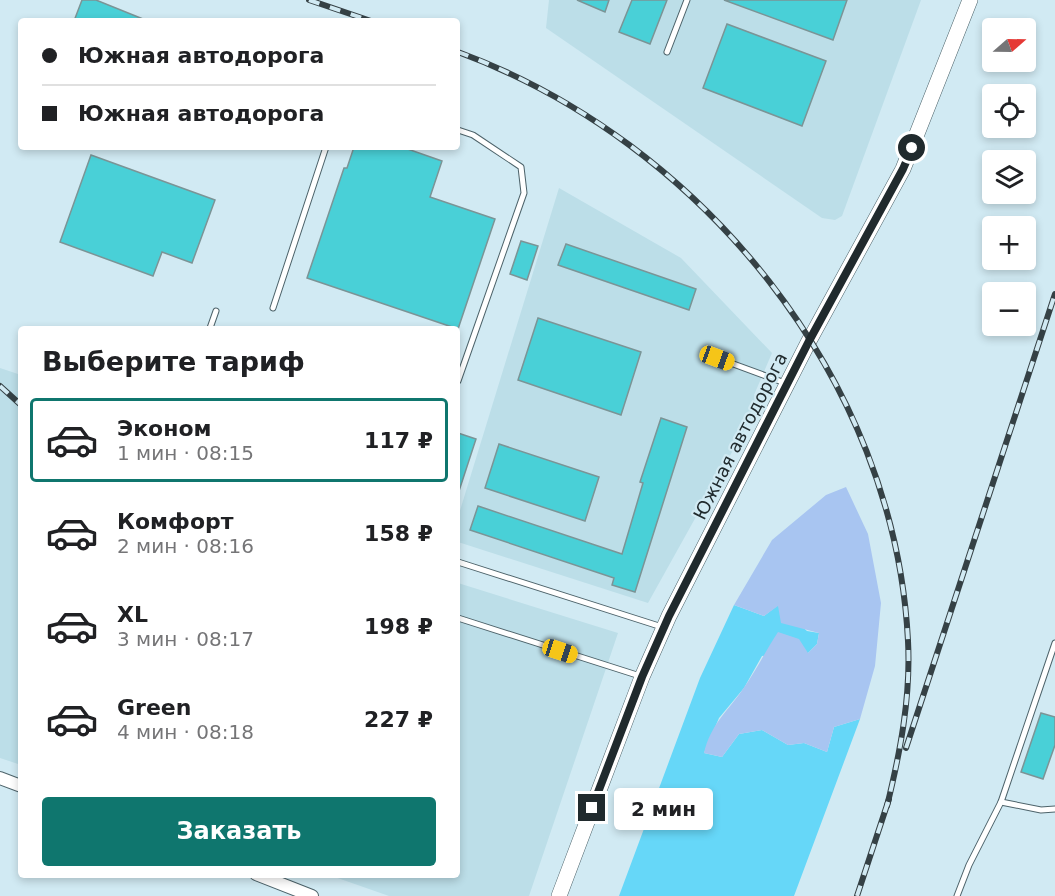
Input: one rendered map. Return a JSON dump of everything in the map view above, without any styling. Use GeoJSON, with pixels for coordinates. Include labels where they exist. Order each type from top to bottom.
{"type":"FeatureCollection","features":[{"type":"Feature","properties":{"kind":"main road","name":"Южная автодорога"},"geometry":{"type":"LineString","coordinates":[[559,896],[642,677],[664,628],[787,384],[903,169],[970,0]]}},
{"type":"Feature","properties":{"kind":"street"},"geometry":{"type":"LineString","coordinates":[[0,778],[18,785]]}},
{"type":"Feature","properties":{"kind":"street"},"geometry":{"type":"LineString","coordinates":[[266,878],[312,896]]}},
{"type":"Feature","properties":{"kind":"lane"},"geometry":{"type":"LineString","coordinates":[[667,52],[687,0]]}},
{"type":"Feature","properties":{"kind":"lane"},"geometry":{"type":"LineString","coordinates":[[460,131],[474,135],[521,166],[524,193],[460,375]]}},
{"type":"Feature","properties":{"kind":"lane"},"geometry":{"type":"LineString","coordinates":[[273,308],[325,150]]}},
{"type":"Feature","properties":{"kind":"lane"},"geometry":{"type":"LineString","coordinates":[[211,326],[216,311]]}},
{"type":"Feature","properties":{"kind":"lane"},"geometry":{"type":"LineString","coordinates":[[717,358],[787,384]]}},
{"type":"Feature","properties":{"kind":"lane"},"geometry":{"type":"LineString","coordinates":[[460,563],[664,628]]}},
{"type":"Feature","properties":{"kind":"lane"},"geometry":{"type":"LineString","coordinates":[[460,619],[642,677]]}},
{"type":"Feature","properties":{"kind":"lane"},"geometry":{"type":"LineString","coordinates":[[957,896],[969,865],[1001,802],[1055,643]]}},
{"type":"Feature","properties":{"kind":"lane"},"geometry":{"type":"LineString","coordinates":[[1001,802],[1041,810],[1055,809]]}},
{"type":"Feature","properties":{"kind":"shaded area"},"geometry":{"type":"Polygon","coordinates":[[[549,0],[921,0],[842,216],[835,220],[822,218],[546,28],[549,0]]]}},
{"type":"Feature","properties":{"kind":"shaded area"},"geometry":{"type":"Polygon","coordinates":[[[559,188],[681,258],[772,353],[754,395],[761,400],[648,603],[460,543],[460,510],[559,188]]]}},
{"type":"Feature","properties":{"kind":"shaded area"},"geometry":{"type":"Polygon","coordinates":[[[0,368],[18,374],[18,764],[0,758],[0,368]]]}},
{"type":"Feature","properties":{"kind":"shaded area"},"geometry":{"type":"Polygon","coordinates":[[[846,487],[868,534],[881,603],[875,666],[860,719],[834,727],[827,752],[804,743],[788,745],[762,730],[739,734],[722,757],[704,753],[715,726],[748,682],[778,632],[799,639],[808,653],[817,644],[819,633],[781,623],[778,606],[764,616],[734,605],[772,540],[826,495],[846,487]]]}},
{"type":"Feature","properties":{"kind":"shaded area"},"geometry":{"type":"Polygon","coordinates":[[[460,584],[618,633],[529,896],[389,896],[338,878],[460,878],[460,584]]]}},
{"type":"Feature","properties":{"kind":"shaded area"},"geometry":{"type":"Polygon","coordinates":[[[734,605],[764,616],[778,605],[807,631],[819,633],[817,644],[808,653],[762,656],[744,688],[719,718],[704,753],[722,757],[739,734],[762,730],[788,745],[804,743],[827,752],[834,727],[860,719],[794,896],[619,896],[700,678],[734,605]]]}},
{"type":"Feature","properties":{"kind":"building"},"geometry":{"type":"Polygon","coordinates":[[[82,0],[96,0],[141,18],[75,18],[82,0]]]}},
{"type":"Feature","properties":{"kind":"building"},"geometry":{"type":"Polygon","coordinates":[[[577,0],[609,0],[605,12],[577,0]]]}},
{"type":"Feature","properties":{"kind":"building"},"geometry":{"type":"Polygon","coordinates":[[[632,0],[667,0],[650,44],[619,32],[632,0]]]}},
{"type":"Feature","properties":{"kind":"building"},"geometry":{"type":"Polygon","coordinates":[[[724,0],[847,0],[833,40],[724,0]]]}},
{"type":"Feature","properties":{"kind":"building"},"geometry":{"type":"Polygon","coordinates":[[[727,24],[826,61],[802,126],[703,88],[727,24]]]}},
{"type":"Feature","properties":{"kind":"building"},"geometry":{"type":"Polygon","coordinates":[[[353,150],[411,150],[442,161],[430,197],[495,219],[459,326],[449,326],[307,278],[344,168],[347,168],[353,150]]]}},
{"type":"Feature","properties":{"kind":"building"},"geometry":{"type":"Polygon","coordinates":[[[91,155],[215,200],[192,263],[162,252],[153,276],[60,242],[91,155]]]}},
{"type":"Feature","properties":{"kind":"building"},"geometry":{"type":"Polygon","coordinates":[[[521,241],[538,246],[527,280],[510,274],[521,241]]]}},
{"type":"Feature","properties":{"kind":"building"},"geometry":{"type":"Polygon","coordinates":[[[566,244],[696,289],[689,310],[558,265],[566,244]]]}},
{"type":"Feature","properties":{"kind":"building"},"geometry":{"type":"Polygon","coordinates":[[[538,318],[641,352],[621,415],[518,380],[538,318]]]}},
{"type":"Feature","properties":{"kind":"building"},"geometry":{"type":"Polygon","coordinates":[[[661,418],[687,427],[635,592],[612,585],[614,578],[470,530],[478,506],[622,554],[643,483],[640,482],[661,418]]]}},
{"type":"Feature","properties":{"kind":"building"},"geometry":{"type":"Polygon","coordinates":[[[460,434],[476,439],[460,488],[460,434]]]}},
{"type":"Feature","properties":{"kind":"building"},"geometry":{"type":"Polygon","coordinates":[[[499,444],[599,477],[585,521],[485,488],[499,444]]]}},
{"type":"Feature","properties":{"kind":"building"},"geometry":{"type":"Polygon","coordinates":[[[1041,713],[1055,717],[1055,745],[1043,779],[1021,772],[1041,713]]]}},
{"type":"Feature","properties":{"kind":"railway"},"geometry":{"type":"LineString","coordinates":[[309,0],[362,18]]}},
{"type":"Feature","properties":{"kind":"railway"},"geometry":{"type":"LineString","coordinates":[[460,53],[547,92],[629,145],[704,208],[769,282],[824,363],[866,451],[895,544],[908,641],[908,683],[904,725],[887,806]]}},
{"type":"Feature","properties":{"kind":"railway"},"geometry":{"type":"LineString","coordinates":[[906,748],[1055,294]]}},
{"type":"Feature","properties":{"kind":"railway"},"geometry":{"type":"LineString","coordinates":[[0,386],[18,402]]}},
{"type":"Feature","properties":{"kind":"railway"},"geometry":{"type":"LineString","coordinates":[[857,896],[889,799]]}},
{"type":"Feature","properties":{"kind":"route"},"geometry":{"type":"LineString","coordinates":[[592,808],[642,677],[669,616],[809,341],[903,169],[912,148]]}}]}
